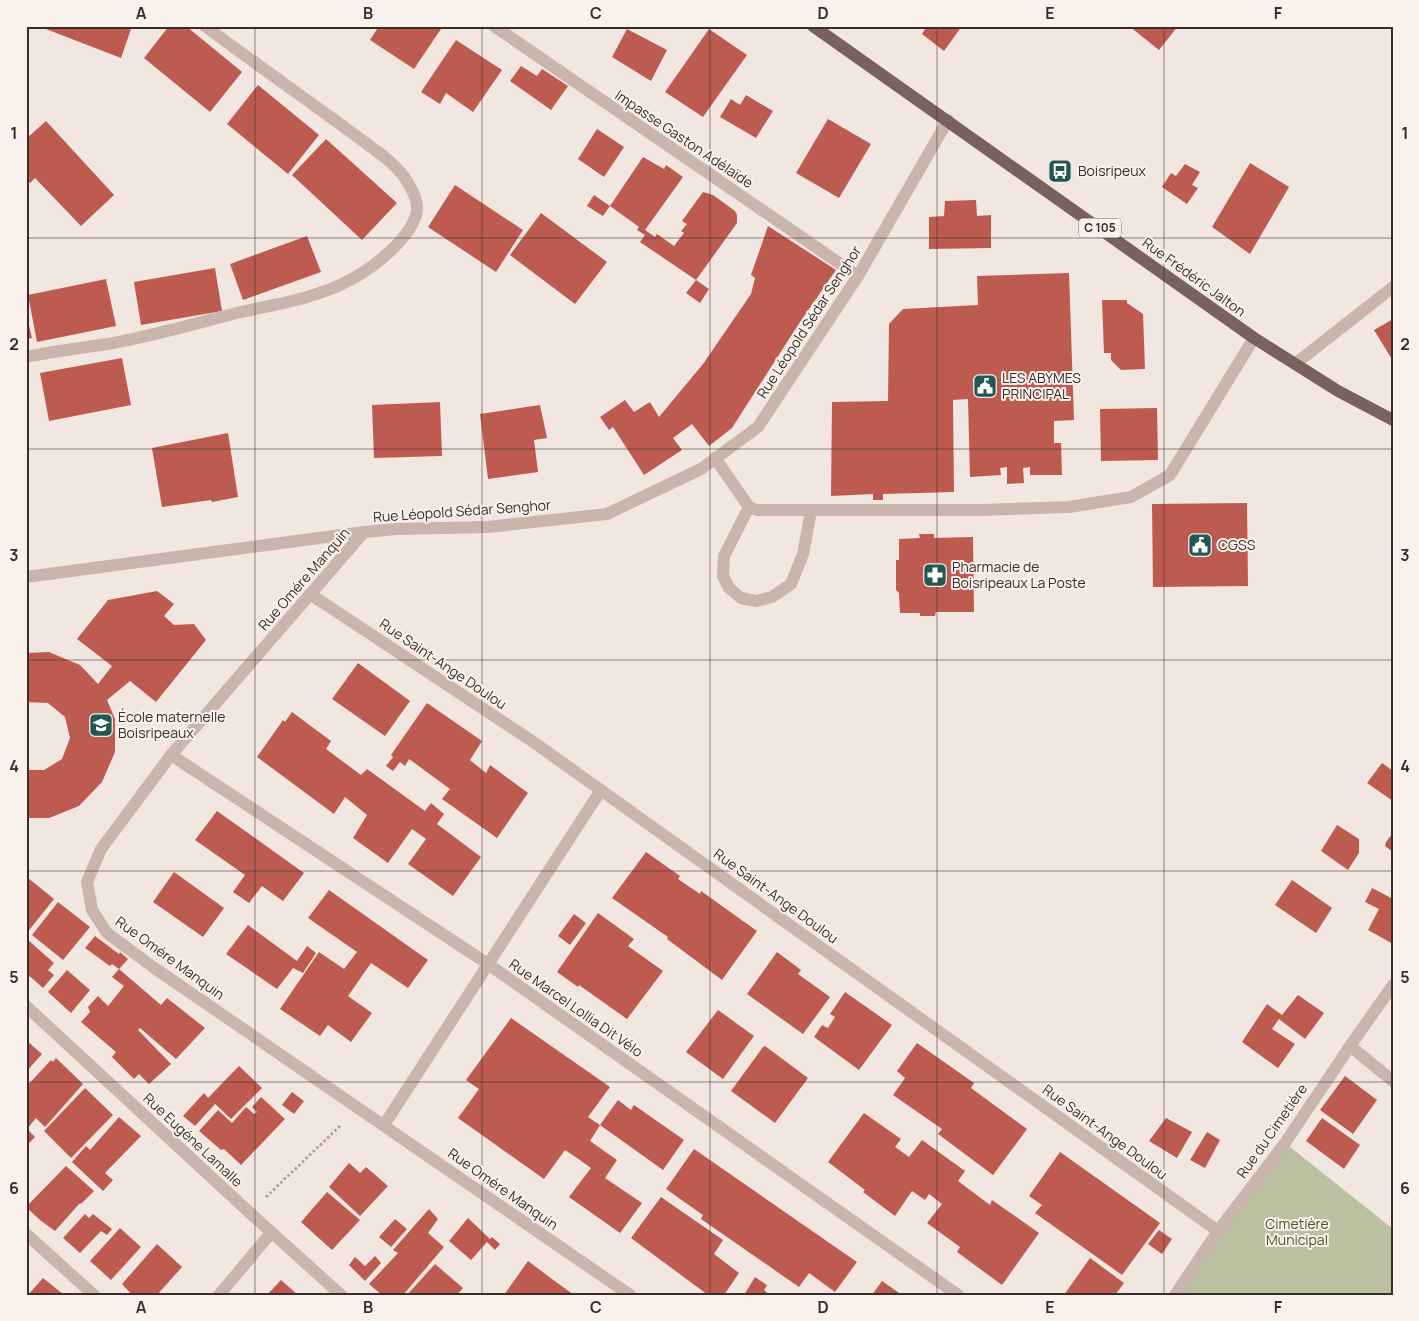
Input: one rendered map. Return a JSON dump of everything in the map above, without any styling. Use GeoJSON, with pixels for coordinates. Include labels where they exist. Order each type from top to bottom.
{"type":"FeatureCollection","features":[{"type":"Feature","properties":{"kind":"main road","name":"Rue Frédéric Jalton"},"geometry":{"type":"LineString","coordinates":[[813,26],[1254,338],[1338,391],[1393,420]]}},
{"type":"Feature","properties":{"kind":"street"},"geometry":{"type":"LineString","coordinates":[[26,357],[60,350],[108,344],[167,331],[286,302],[326,290],[350,280],[366,269],[391,250],[408,233],[417,211],[416,196],[407,180],[392,164],[306,99],[204,26]]}},
{"type":"Feature","properties":{"kind":"street","name":"Impasse Gaston Adélaïde"},"geometry":{"type":"LineString","coordinates":[[494,26],[858,276]]}},
{"type":"Feature","properties":{"kind":"street","name":"Rue Léopold Sédar Senghor"},"geometry":{"type":"LineString","coordinates":[[26,577],[364,532],[398,529],[488,527],[607,514],[700,469],[758,427],[858,276],[948,120]]}},
{"type":"Feature","properties":{"kind":"street"},"geometry":{"type":"LineString","coordinates":[[1295,364],[1393,287]]}},
{"type":"Feature","properties":{"kind":"street"},"geometry":{"type":"LineString","coordinates":[[716,458],[749,506],[757,510],[1069,508],[1131,497],[1170,475],[1254,338]]}},
{"type":"Feature","properties":{"kind":"street"},"geometry":{"type":"LineString","coordinates":[[749,506],[724,556],[723,576],[729,588],[741,598],[756,601],[772,597],[792,584],[803,554],[810,511]]}},
{"type":"Feature","properties":{"kind":"street","name":"Rue Omére Manquin"},"geometry":{"type":"LineString","coordinates":[[364,532],[171,755],[101,849],[87,882],[92,910],[107,933],[153,968],[360,1108],[630,1295]]}},
{"type":"Feature","properties":{"kind":"street","name":"Rue Saint-Ange Doulou"},"geometry":{"type":"LineString","coordinates":[[310,594],[532,741],[1218,1231]]}},
{"type":"Feature","properties":{"kind":"street","name":"Rue Marcel Lollia Dit Vélo"},"geometry":{"type":"LineString","coordinates":[[171,755],[488,964],[958,1295]]}},
{"type":"Feature","properties":{"kind":"street"},"geometry":{"type":"LineString","coordinates":[[384,1125],[601,790]]}},
{"type":"Feature","properties":{"kind":"street","name":"Rue du Cimetière"},"geometry":{"type":"LineString","coordinates":[[1175,1295],[1218,1231],[1285,1143],[1393,984]]}},
{"type":"Feature","properties":{"kind":"street","name":"Rue Eugéne Lamalle"},"geometry":{"type":"LineString","coordinates":[[26,1006],[271,1233],[341,1295]]}},
{"type":"Feature","properties":{"kind":"street"},"geometry":{"type":"LineString","coordinates":[[1350,1046],[1393,1080]]}},
{"type":"Feature","properties":{"kind":"street"},"geometry":{"type":"LineString","coordinates":[[219,1295],[271,1233]]}},
{"type":"Feature","properties":{"kind":"street"},"geometry":{"type":"LineString","coordinates":[[26,1234],[94,1295]]}},
{"type":"Feature","properties":{"kind":"path"},"geometry":{"type":"LineString","coordinates":[[249,1212],[360,1108]]}},
{"type":"Feature","properties":{"kind":"green space","name":"Cimetière Municipal"},"geometry":{"type":"Polygon","coordinates":[[[1285,1143],[1393,1229],[1393,1295],[1175,1295],[1285,1143]]]}},
{"type":"Feature","properties":{"kind":"building"},"geometry":{"type":"Polygon","coordinates":[[[38,26],[132,26],[121,58],[38,26]]]}},
{"type":"Feature","properties":{"kind":"building"},"geometry":{"type":"Polygon","coordinates":[[[169,26],[186,26],[242,72],[210,112],[144,58],[169,26]]]}},
{"type":"Feature","properties":{"kind":"building"},"geometry":{"type":"Polygon","coordinates":[[[379,26],[443,26],[414,69],[370,40],[379,26]]]}},
{"type":"Feature","properties":{"kind":"building"},"geometry":{"type":"Polygon","coordinates":[[[927,26],[962,26],[944,51],[922,34],[927,26]]]}},
{"type":"Feature","properties":{"kind":"building"},"geometry":{"type":"Polygon","coordinates":[[[1129,26],[1178,26],[1159,50],[1129,26]]]}},
{"type":"Feature","properties":{"kind":"building"},"geometry":{"type":"Polygon","coordinates":[[[627,29],[667,50],[651,81],[612,57],[627,29]]]}},
{"type":"Feature","properties":{"kind":"building"},"geometry":{"type":"Polygon","coordinates":[[[709,29],[747,55],[703,117],[665,92],[709,29]]]}},
{"type":"Feature","properties":{"kind":"building"},"geometry":{"type":"Polygon","coordinates":[[[456,40],[502,70],[473,112],[446,93],[440,104],[421,92],[456,40]]]}},
{"type":"Feature","properties":{"kind":"building"},"geometry":{"type":"Polygon","coordinates":[[[521,66],[537,76],[542,69],[568,86],[551,110],[510,81],[521,66]]]}},
{"type":"Feature","properties":{"kind":"building"},"geometry":{"type":"Polygon","coordinates":[[[258,85],[319,135],[288,174],[227,124],[258,85]]]}},
{"type":"Feature","properties":{"kind":"building"},"geometry":{"type":"Polygon","coordinates":[[[746,95],[773,111],[756,138],[720,117],[731,99],[740,105],[746,95]]]}},
{"type":"Feature","properties":{"kind":"building"},"geometry":{"type":"Polygon","coordinates":[[[828,119],[871,144],[839,198],[796,173],[828,119]]]}},
{"type":"Feature","properties":{"kind":"building"},"geometry":{"type":"Polygon","coordinates":[[[46,121],[114,195],[81,226],[35,178],[30,183],[26,179],[26,139],[46,121]]]}},
{"type":"Feature","properties":{"kind":"building"},"geometry":{"type":"Polygon","coordinates":[[[597,129],[624,147],[604,177],[578,159],[597,129]]]}},
{"type":"Feature","properties":{"kind":"building"},"geometry":{"type":"Polygon","coordinates":[[[326,139],[397,203],[362,240],[292,175],[326,139]]]}},
{"type":"Feature","properties":{"kind":"building"},"geometry":{"type":"Polygon","coordinates":[[[643,157],[664,169],[666,165],[683,177],[645,230],[655,237],[657,234],[674,246],[684,233],[681,231],[687,224],[682,221],[703,192],[713,195],[735,211],[737,223],[696,280],[640,242],[645,235],[637,230],[639,227],[610,206],[643,157]]]}},
{"type":"Feature","properties":{"kind":"building"},"geometry":{"type":"Polygon","coordinates":[[[1250,163],[1289,187],[1250,254],[1212,227],[1250,163]]]}},
{"type":"Feature","properties":{"kind":"building"},"geometry":{"type":"Polygon","coordinates":[[[1185,164],[1200,172],[1192,185],[1198,188],[1187,204],[1162,187],[1171,173],[1176,176],[1185,164]]]}},
{"type":"Feature","properties":{"kind":"building"},"geometry":{"type":"Polygon","coordinates":[[[455,185],[523,230],[496,272],[428,227],[455,185]]]}},
{"type":"Feature","properties":{"kind":"building"},"geometry":{"type":"Polygon","coordinates":[[[594,195],[610,206],[603,216],[587,206],[594,195]]]}},
{"type":"Feature","properties":{"kind":"building"},"geometry":{"type":"Polygon","coordinates":[[[976,200],[977,216],[991,215],[991,248],[929,249],[929,217],[944,216],[945,201],[976,200]]]}},
{"type":"Feature","properties":{"kind":"building"},"geometry":{"type":"Polygon","coordinates":[[[541,213],[607,262],[575,304],[510,255],[541,213]]]}},
{"type":"Feature","properties":{"kind":"building"},"geometry":{"type":"Polygon","coordinates":[[[768,226],[836,270],[798,325],[732,428],[709,446],[692,424],[673,438],[682,450],[644,475],[613,427],[609,430],[600,417],[625,400],[634,412],[650,402],[659,417],[703,364],[751,294],[755,278],[751,275],[768,226]]]}},
{"type":"Feature","properties":{"kind":"building"},"geometry":{"type":"Polygon","coordinates":[[[307,236],[321,272],[243,300],[230,264],[307,236]]]}},
{"type":"Feature","properties":{"kind":"building"},"geometry":{"type":"Polygon","coordinates":[[[215,268],[222,311],[141,325],[134,282],[215,268]]]}},
{"type":"Feature","properties":{"kind":"building","name":"LES ABYMES PRINCIPAL"},"geometry":{"type":"Polygon","coordinates":[[[1069,273],[1074,420],[1054,421],[1054,443],[1061,443],[1062,475],[1030,475],[1030,467],[1023,468],[1024,483],[1007,484],[1007,467],[1000,468],[1001,475],[970,477],[968,399],[953,400],[954,492],[883,494],[883,500],[873,500],[873,494],[831,496],[832,402],[888,401],[889,324],[903,309],[978,305],[977,276],[1069,273]]]}},
{"type":"Feature","properties":{"kind":"building"},"geometry":{"type":"Polygon","coordinates":[[[106,279],[116,326],[37,342],[28,295],[106,279]]]}},
{"type":"Feature","properties":{"kind":"building"},"geometry":{"type":"Polygon","coordinates":[[[696,280],[709,289],[700,303],[686,293],[696,280]]]}},
{"type":"Feature","properties":{"kind":"building"},"geometry":{"type":"Polygon","coordinates":[[[1102,300],[1127,300],[1127,303],[1143,314],[1145,369],[1121,370],[1111,360],[1111,353],[1104,353],[1102,300]]]}},
{"type":"Feature","properties":{"kind":"building"},"geometry":{"type":"Polygon","coordinates":[[[26,313],[32,338],[26,339],[26,313]]]}},
{"type":"Feature","properties":{"kind":"building"},"geometry":{"type":"Polygon","coordinates":[[[1393,319],[1393,361],[1374,330],[1393,319]]]}},
{"type":"Feature","properties":{"kind":"building"},"geometry":{"type":"Polygon","coordinates":[[[122,358],[131,405],[49,421],[40,373],[122,358]]]}},
{"type":"Feature","properties":{"kind":"building"},"geometry":{"type":"Polygon","coordinates":[[[440,402],[442,456],[374,458],[372,405],[440,402]]]}},
{"type":"Feature","properties":{"kind":"building"},"geometry":{"type":"Polygon","coordinates":[[[540,405],[547,438],[534,440],[538,472],[488,479],[480,414],[540,405]]]}},
{"type":"Feature","properties":{"kind":"building"},"geometry":{"type":"Polygon","coordinates":[[[1157,408],[1158,460],[1101,461],[1100,409],[1157,408]]]}},
{"type":"Feature","properties":{"kind":"building"},"geometry":{"type":"Polygon","coordinates":[[[228,433],[238,497],[212,502],[211,500],[162,507],[152,448],[228,433]]]}},
{"type":"Feature","properties":{"kind":"building","name":"CGSS"},"geometry":{"type":"Polygon","coordinates":[[[1247,503],[1248,586],[1153,587],[1152,504],[1247,503]]]}},
{"type":"Feature","properties":{"kind":"building","name":"Pharmacie de Boisripeaux La Poste"},"geometry":{"type":"Polygon","coordinates":[[[919,534],[934,534],[934,538],[973,537],[974,612],[936,612],[935,616],[920,616],[920,613],[900,613],[899,593],[896,590],[896,560],[899,560],[899,539],[920,538],[919,534]]]}},
{"type":"Feature","properties":{"kind":"building"},"geometry":{"type":"Polygon","coordinates":[[[157,591],[174,604],[164,616],[174,625],[194,624],[206,640],[156,702],[130,681],[107,700],[115,719],[115,752],[102,782],[79,806],[49,818],[26,818],[26,770],[44,770],[62,759],[70,738],[65,717],[48,703],[26,702],[26,653],[49,652],[80,665],[98,684],[112,666],[77,639],[108,600],[157,591]]]}},
{"type":"Feature","properties":{"kind":"building"},"geometry":{"type":"Polygon","coordinates":[[[358,663],[410,701],[385,736],[332,699],[358,663]]]}},
{"type":"Feature","properties":{"kind":"building"},"geometry":{"type":"Polygon","coordinates":[[[427,703],[482,741],[470,760],[486,773],[490,765],[528,793],[497,838],[442,799],[450,789],[409,759],[405,766],[400,762],[393,771],[386,766],[393,757],[391,755],[427,703]]]}},
{"type":"Feature","properties":{"kind":"building"},"geometry":{"type":"Polygon","coordinates":[[[292,712],[331,741],[326,749],[361,775],[367,769],[425,811],[431,803],[444,814],[437,824],[481,857],[453,896],[408,864],[426,839],[412,829],[388,863],[353,838],[367,815],[345,797],[334,814],[257,757],[283,720],[285,722],[292,712]]]}},
{"type":"Feature","properties":{"kind":"building"},"geometry":{"type":"Polygon","coordinates":[[[1382,763],[1393,771],[1393,801],[1367,783],[1382,763]]]}},
{"type":"Feature","properties":{"kind":"building"},"geometry":{"type":"Polygon","coordinates":[[[217,811],[304,873],[283,901],[262,886],[249,903],[233,892],[245,875],[195,840],[217,811]]]}},
{"type":"Feature","properties":{"kind":"building"},"geometry":{"type":"Polygon","coordinates":[[[1337,825],[1359,839],[1359,853],[1348,870],[1321,851],[1337,825]]]}},
{"type":"Feature","properties":{"kind":"building"},"geometry":{"type":"Polygon","coordinates":[[[1393,833],[1393,852],[1385,846],[1393,833]]]}},
{"type":"Feature","properties":{"kind":"building"},"geometry":{"type":"Polygon","coordinates":[[[646,852],[680,876],[678,879],[700,894],[701,891],[757,931],[722,980],[667,939],[668,937],[612,898],[646,852]]]}},
{"type":"Feature","properties":{"kind":"building"},"geometry":{"type":"Polygon","coordinates":[[[174,872],[224,908],[203,937],[153,902],[174,872]]]}},
{"type":"Feature","properties":{"kind":"building"},"geometry":{"type":"Polygon","coordinates":[[[28,878],[54,899],[26,934],[26,880],[28,878]]]}},
{"type":"Feature","properties":{"kind":"building"},"geometry":{"type":"Polygon","coordinates":[[[1292,880],[1332,908],[1316,933],[1275,905],[1292,880]]]}},
{"type":"Feature","properties":{"kind":"building"},"geometry":{"type":"Polygon","coordinates":[[[1372,888],[1393,899],[1393,944],[1368,930],[1379,909],[1365,902],[1372,888]]]}},
{"type":"Feature","properties":{"kind":"building"},"geometry":{"type":"Polygon","coordinates":[[[329,890],[428,960],[408,988],[371,963],[348,996],[372,1013],[351,1042],[328,1025],[320,1036],[280,1009],[319,952],[344,969],[357,952],[308,918],[329,890]]]}},
{"type":"Feature","properties":{"kind":"building"},"geometry":{"type":"Polygon","coordinates":[[[58,902],[90,927],[63,960],[32,935],[58,902]]]}},
{"type":"Feature","properties":{"kind":"building"},"geometry":{"type":"Polygon","coordinates":[[[598,913],[634,939],[628,946],[663,971],[627,1019],[557,972],[598,913]]]}},
{"type":"Feature","properties":{"kind":"building"},"geometry":{"type":"Polygon","coordinates":[[[574,914],[586,923],[570,945],[558,936],[574,914]]]}},
{"type":"Feature","properties":{"kind":"building"},"geometry":{"type":"Polygon","coordinates":[[[248,925],[297,961],[307,946],[316,953],[303,973],[293,968],[277,989],[226,954],[248,925]]]}},
{"type":"Feature","properties":{"kind":"building"},"geometry":{"type":"Polygon","coordinates":[[[95,936],[128,959],[119,969],[112,964],[110,966],[85,948],[95,936]]]}},
{"type":"Feature","properties":{"kind":"building"},"geometry":{"type":"Polygon","coordinates":[[[28,940],[54,963],[48,970],[54,975],[43,988],[26,973],[26,942],[28,940]]]}},
{"type":"Feature","properties":{"kind":"building"},"geometry":{"type":"Polygon","coordinates":[[[777,952],[801,970],[798,974],[830,997],[803,1034],[747,994],[777,952]]]}},
{"type":"Feature","properties":{"kind":"building"},"geometry":{"type":"Polygon","coordinates":[[[119,969],[161,1005],[167,998],[205,1028],[176,1059],[140,1028],[138,1030],[171,1064],[149,1084],[139,1074],[134,1079],[112,1057],[116,1052],[81,1022],[90,1012],[88,1007],[98,996],[108,1006],[124,986],[112,977],[119,969]]]}},
{"type":"Feature","properties":{"kind":"building"},"geometry":{"type":"Polygon","coordinates":[[[67,970],[90,990],[71,1013],[48,992],[67,970]]]}},
{"type":"Feature","properties":{"kind":"building"},"geometry":{"type":"Polygon","coordinates":[[[845,992],[892,1025],[859,1070],[814,1037],[822,1025],[828,1028],[835,1017],[830,1014],[845,992]]]}},
{"type":"Feature","properties":{"kind":"building"},"geometry":{"type":"Polygon","coordinates":[[[1298,995],[1324,1013],[1305,1039],[1279,1019],[1272,1029],[1295,1044],[1278,1068],[1242,1042],[1267,1004],[1282,1015],[1298,995]]]}},
{"type":"Feature","properties":{"kind":"building"},"geometry":{"type":"Polygon","coordinates":[[[718,1010],[754,1036],[723,1079],[686,1052],[718,1010]]]}},
{"type":"Feature","properties":{"kind":"building"},"geometry":{"type":"Polygon","coordinates":[[[511,1018],[610,1087],[588,1117],[600,1125],[590,1141],[617,1160],[605,1178],[642,1203],[620,1233],[569,1197],[591,1168],[577,1158],[565,1150],[544,1179],[458,1118],[479,1089],[466,1080],[511,1018]]]}},
{"type":"Feature","properties":{"kind":"building"},"geometry":{"type":"Polygon","coordinates":[[[26,1040],[42,1054],[26,1072],[26,1040]]]}},
{"type":"Feature","properties":{"kind":"building"},"geometry":{"type":"Polygon","coordinates":[[[917,1043],[974,1083],[971,1088],[1027,1129],[993,1175],[938,1134],[942,1129],[893,1095],[905,1078],[897,1071],[917,1043]]]}},
{"type":"Feature","properties":{"kind":"building"},"geometry":{"type":"Polygon","coordinates":[[[765,1046],[808,1078],[775,1123],[731,1091],[765,1046]]]}},
{"type":"Feature","properties":{"kind":"building"},"geometry":{"type":"Polygon","coordinates":[[[56,1058],[83,1084],[45,1127],[36,1118],[27,1129],[35,1137],[26,1146],[26,1087],[51,1060],[53,1062],[56,1058]]]}},
{"type":"Feature","properties":{"kind":"building"},"geometry":{"type":"Polygon","coordinates":[[[239,1066],[262,1088],[231,1119],[215,1104],[195,1126],[183,1116],[204,1093],[208,1098],[239,1066]]]}},
{"type":"Feature","properties":{"kind":"building"},"geometry":{"type":"Polygon","coordinates":[[[1345,1076],[1377,1100],[1353,1134],[1320,1110],[1345,1076]]]}},
{"type":"Feature","properties":{"kind":"building"},"geometry":{"type":"Polygon","coordinates":[[[85,1088],[113,1115],[71,1158],[44,1131],[85,1088]]]}},
{"type":"Feature","properties":{"kind":"building"},"geometry":{"type":"Polygon","coordinates":[[[292,1092],[304,1101],[294,1114],[282,1105],[292,1092]]]}},
{"type":"Feature","properties":{"kind":"building"},"geometry":{"type":"Polygon","coordinates":[[[261,1097],[285,1119],[241,1165],[224,1149],[221,1150],[199,1131],[218,1110],[232,1123],[246,1107],[254,1114],[257,1112],[252,1107],[261,1097]]]}},
{"type":"Feature","properties":{"kind":"building"},"geometry":{"type":"Polygon","coordinates":[[[618,1100],[631,1110],[634,1105],[684,1140],[663,1170],[600,1125],[618,1100]]]}},
{"type":"Feature","properties":{"kind":"building"},"geometry":{"type":"Polygon","coordinates":[[[864,1113],[901,1139],[895,1147],[909,1157],[922,1140],[965,1171],[958,1181],[990,1205],[992,1200],[1039,1233],[1002,1285],[957,1252],[960,1247],[927,1223],[942,1204],[929,1194],[925,1200],[912,1191],[895,1216],[828,1162],[864,1113]]]}},
{"type":"Feature","properties":{"kind":"building"},"geometry":{"type":"Polygon","coordinates":[[[119,1117],[141,1136],[105,1173],[113,1180],[103,1191],[72,1162],[86,1146],[90,1150],[119,1117]]]}},
{"type":"Feature","properties":{"kind":"building"},"geometry":{"type":"Polygon","coordinates":[[[1166,1118],[1192,1132],[1177,1158],[1149,1141],[1166,1118]]]}},
{"type":"Feature","properties":{"kind":"building"},"geometry":{"type":"Polygon","coordinates":[[[1322,1118],[1360,1145],[1344,1169],[1306,1141],[1322,1118]]]}},
{"type":"Feature","properties":{"kind":"building"},"geometry":{"type":"Polygon","coordinates":[[[1207,1132],[1220,1140],[1205,1168],[1190,1160],[1207,1132]]]}},
{"type":"Feature","properties":{"kind":"building"},"geometry":{"type":"Polygon","coordinates":[[[694,1149],[857,1262],[835,1292],[809,1273],[799,1287],[701,1219],[703,1215],[666,1189],[694,1149]]]}},
{"type":"Feature","properties":{"kind":"building"},"geometry":{"type":"Polygon","coordinates":[[[1060,1152],[1160,1223],[1122,1275],[1035,1213],[1042,1205],[1029,1196],[1060,1152]]]}},
{"type":"Feature","properties":{"kind":"building"},"geometry":{"type":"Polygon","coordinates":[[[349,1163],[360,1173],[366,1167],[388,1186],[360,1216],[329,1187],[349,1163]]]}},
{"type":"Feature","properties":{"kind":"building"},"geometry":{"type":"Polygon","coordinates":[[[66,1166],[94,1191],[80,1203],[55,1231],[26,1207],[66,1166]]]}},
{"type":"Feature","properties":{"kind":"building"},"geometry":{"type":"Polygon","coordinates":[[[327,1192],[360,1220],[332,1250],[301,1222],[327,1192]]]}},
{"type":"Feature","properties":{"kind":"building"},"geometry":{"type":"Polygon","coordinates":[[[661,1197],[723,1240],[714,1254],[739,1273],[724,1295],[708,1295],[631,1238],[661,1197]]]}},
{"type":"Feature","properties":{"kind":"building"},"geometry":{"type":"Polygon","coordinates":[[[429,1209],[438,1219],[428,1233],[444,1247],[403,1295],[382,1295],[369,1284],[398,1253],[393,1250],[429,1209]]]}},
{"type":"Feature","properties":{"kind":"building"},"geometry":{"type":"Polygon","coordinates":[[[85,1214],[89,1218],[93,1214],[112,1229],[107,1235],[101,1231],[80,1253],[63,1238],[85,1214]]]}},
{"type":"Feature","properties":{"kind":"building"},"geometry":{"type":"Polygon","coordinates":[[[468,1218],[490,1239],[492,1237],[500,1244],[495,1250],[487,1242],[471,1260],[449,1241],[468,1218]]]}},
{"type":"Feature","properties":{"kind":"building"},"geometry":{"type":"Polygon","coordinates":[[[395,1219],[407,1229],[391,1247],[379,1237],[395,1219]]]}},
{"type":"Feature","properties":{"kind":"building"},"geometry":{"type":"Polygon","coordinates":[[[120,1228],[141,1247],[111,1280],[90,1261],[120,1228]]]}},
{"type":"Feature","properties":{"kind":"building"},"geometry":{"type":"Polygon","coordinates":[[[1159,1230],[1172,1239],[1162,1254],[1148,1244],[1159,1230]]]}},
{"type":"Feature","properties":{"kind":"building"},"geometry":{"type":"Polygon","coordinates":[[[157,1244],[182,1267],[157,1295],[132,1295],[122,1284],[157,1244]]]}},
{"type":"Feature","properties":{"kind":"building"},"geometry":{"type":"Polygon","coordinates":[[[375,1256],[381,1263],[365,1281],[349,1265],[355,1257],[365,1266],[375,1256]]]}},
{"type":"Feature","properties":{"kind":"building"},"geometry":{"type":"Polygon","coordinates":[[[1090,1258],[1124,1283],[1115,1295],[1064,1295],[1090,1258]]]}},
{"type":"Feature","properties":{"kind":"building"},"geometry":{"type":"Polygon","coordinates":[[[528,1261],[552,1279],[574,1295],[504,1295],[528,1261]]]}},
{"type":"Feature","properties":{"kind":"building"},"geometry":{"type":"Polygon","coordinates":[[[435,1264],[463,1288],[457,1295],[407,1295],[435,1264]]]}},
{"type":"Feature","properties":{"kind":"building"},"geometry":{"type":"Polygon","coordinates":[[[755,1277],[767,1285],[764,1290],[770,1295],[744,1295],[755,1277]]]}},
{"type":"Feature","properties":{"kind":"building"},"geometry":{"type":"Polygon","coordinates":[[[43,1278],[63,1294],[28,1295],[43,1278]]]}},
{"type":"Feature","properties":{"kind":"building"},"geometry":{"type":"Polygon","coordinates":[[[281,1280],[298,1295],[267,1295],[281,1280]]]}},
{"type":"Feature","properties":{"kind":"building"},"geometry":{"type":"Polygon","coordinates":[[[882,1281],[902,1295],[872,1295],[882,1281]]]}},
{"type":"Feature","properties":{"kind":"place","name":"Boisripeux"},"geometry":{"type":"Point","coordinates":[1060,171]}},
{"type":"Feature","properties":{"kind":"place","name":"LES ABYMES PRINCIPAL"},"geometry":{"type":"Point","coordinates":[985,386]}},
{"type":"Feature","properties":{"kind":"place","name":"CGSS"},"geometry":{"type":"Point","coordinates":[1200,545]}},
{"type":"Feature","properties":{"kind":"place","name":"Pharmacie de Boisripeaux La Poste"},"geometry":{"type":"Point","coordinates":[935,575]}},
{"type":"Feature","properties":{"kind":"place","name":"École maternelle Boisripeaux"},"geometry":{"type":"Point","coordinates":[101,725]}}]}
